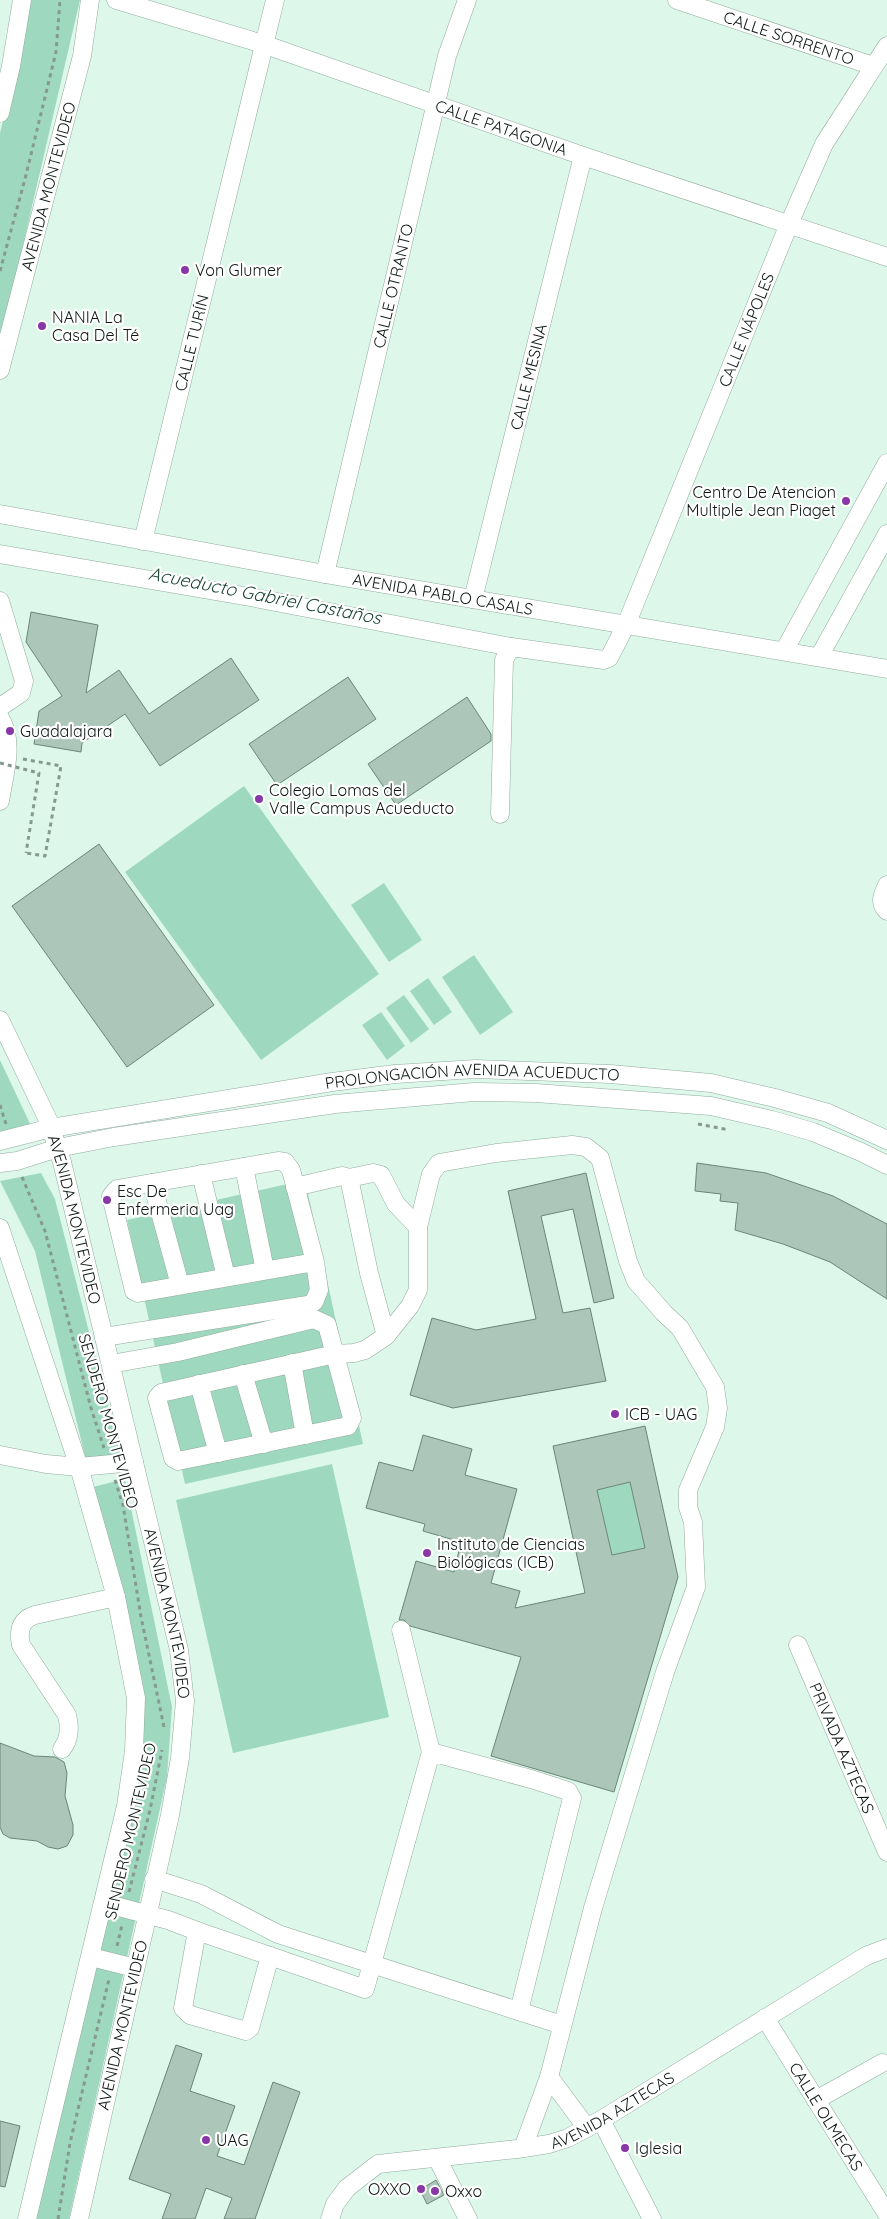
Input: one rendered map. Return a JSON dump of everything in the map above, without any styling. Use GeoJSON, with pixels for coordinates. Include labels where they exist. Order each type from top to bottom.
{"type":"FeatureCollection","features":[{"type":"Feature","properties":{"kind":"street"},"geometry":{"type":"LineString","coordinates":[[0,113],[11,66],[22,0]]}},
{"type":"Feature","properties":{"kind":"street","name":"AVENIDA MONTEVIDEO"},"geometry":{"type":"LineString","coordinates":[[0,370],[82,56],[90,0]]}},
{"type":"Feature","properties":{"kind":"street","name":"CALLE PATAGONIA"},"geometry":{"type":"LineString","coordinates":[[116,0],[263,44],[583,156],[887,257]]}},
{"type":"Feature","properties":{"kind":"street","name":"CALLE TURÍN"},"geometry":{"type":"LineString","coordinates":[[143,542],[275,0]]}},
{"type":"Feature","properties":{"kind":"street","name":"CALLE OTRANTO"},"geometry":{"type":"LineString","coordinates":[[325,574],[447,56],[467,0]]}},
{"type":"Feature","properties":{"kind":"street","name":"CALLE SORRENTO"},"geometry":{"type":"LineString","coordinates":[[686,1],[873,66]]}},
{"type":"Feature","properties":{"kind":"street","name":"CALLE NÁPOLES"},"geometry":{"type":"LineString","coordinates":[[511,646],[604,660],[609,658],[626,625],[789,224],[824,144],[887,46]]}},
{"type":"Feature","properties":{"kind":"street","name":"CALLE MESINA"},"geometry":{"type":"LineString","coordinates":[[473,599],[583,156]]}},
{"type":"Feature","properties":{"kind":"street"},"geometry":{"type":"LineString","coordinates":[[784,651],[887,463]]}},
{"type":"Feature","properties":{"kind":"street","name":"AVENIDA PABLO CASALS"},"geometry":{"type":"LineString","coordinates":[[0,514],[143,542],[325,574],[887,669]]}},
{"type":"Feature","properties":{"kind":"street"},"geometry":{"type":"LineString","coordinates":[[819,657],[887,534]]}},
{"type":"Feature","properties":{"kind":"street"},"geometry":{"type":"LineString","coordinates":[[0,554],[203,589],[511,646],[504,660],[500,814]]}},
{"type":"Feature","properties":{"kind":"street"},"geometry":{"type":"LineString","coordinates":[[0,601],[24,681],[21,693],[0,707]]}},
{"type":"Feature","properties":{"kind":"street"},"geometry":{"type":"LineString","coordinates":[[0,718],[8,737],[0,801]]}},
{"type":"Feature","properties":{"kind":"street"},"geometry":{"type":"LineString","coordinates":[[887,885],[881,899],[882,906],[887,911]]}},
{"type":"Feature","properties":{"kind":"street","name":"AVENIDA MONTEVIDEO"},"geometry":{"type":"LineString","coordinates":[[0,1020],[51,1128],[58,1148],[179,1650],[185,1701],[180,1758],[170,1815],[154,1879],[79,2219]]}},
{"type":"Feature","properties":{"kind":"street"},"geometry":{"type":"LineString","coordinates":[[474,1092],[476,1069]]}},
{"type":"Feature","properties":{"kind":"street","name":"PROLONGACIÓN AVENIDA ACUEDUCTO"},"geometry":{"type":"LineString","coordinates":[[5,1140],[51,1128],[332,1082],[395,1074],[476,1069],[610,1074],[711,1083],[828,1113],[887,1140]]}},
{"type":"Feature","properties":{"kind":"street","name":"PROLONGACIÓN AVENIDA ACUEDUCTO"},"geometry":{"type":"LineString","coordinates":[[13,1167],[58,1148],[114,1137],[335,1104],[474,1092],[536,1093],[711,1106],[772,1120],[813,1132],[887,1165]]}},
{"type":"Feature","properties":{"kind":"street"},"geometry":{"type":"LineString","coordinates":[[104,1337],[311,1312],[327,1325],[335,1354],[352,1418],[351,1423],[345,1428],[178,1461],[173,1458],[157,1398],[158,1395],[199,1384],[335,1354],[364,1350],[386,1336],[410,1306],[418,1290],[418,1227],[431,1174],[439,1163],[496,1153],[572,1145],[586,1147],[600,1158],[628,1261],[636,1281],[664,1314],[680,1328],[715,1387],[718,1408],[715,1427],[688,1490],[688,1507],[693,1522],[696,1586],[665,1672],[593,1908],[549,2077],[523,2148]]}},
{"type":"Feature","properties":{"kind":"street"},"geometry":{"type":"LineString","coordinates":[[311,1312],[319,1290],[315,1262],[291,1170],[285,1162],[278,1161],[152,1182],[117,1189],[111,1196],[134,1291],[138,1293],[315,1262]]}},
{"type":"Feature","properties":{"kind":"street"},"geometry":{"type":"LineString","coordinates":[[244,1167],[265,1270]]}},
{"type":"Feature","properties":{"kind":"street"},"geometry":{"type":"LineString","coordinates":[[295,1187],[342,1176],[349,1178],[373,1172],[381,1175],[396,1204],[418,1227]]}},
{"type":"Feature","properties":{"kind":"street"},"geometry":{"type":"LineString","coordinates":[[201,1174],[226,1277]]}},
{"type":"Feature","properties":{"kind":"street"},"geometry":{"type":"LineString","coordinates":[[349,1178],[369,1273],[386,1336]]}},
{"type":"Feature","properties":{"kind":"street"},"geometry":{"type":"LineString","coordinates":[[152,1182],[180,1285]]}},
{"type":"Feature","properties":{"kind":"street"},"geometry":{"type":"LineString","coordinates":[[0,1228],[79,1467],[116,1597],[136,1698],[134,1751],[126,1806],[27,2219]]}},
{"type":"Feature","properties":{"kind":"street"},"geometry":{"type":"LineString","coordinates":[[111,1364],[178,1352],[311,1312]]}},
{"type":"Feature","properties":{"kind":"street"},"geometry":{"type":"LineString","coordinates":[[292,1363],[305,1435]]}},
{"type":"Feature","properties":{"kind":"street"},"geometry":{"type":"LineString","coordinates":[[243,1374],[264,1444]]}},
{"type":"Feature","properties":{"kind":"street"},"geometry":{"type":"LineString","coordinates":[[199,1384],[218,1453]]}},
{"type":"Feature","properties":{"kind":"street"},"geometry":{"type":"LineString","coordinates":[[1,1452],[46,1464],[79,1467],[134,1462]]}},
{"type":"Feature","properties":{"kind":"street"},"geometry":{"type":"LineString","coordinates":[[62,1749],[66,1744],[70,1727],[68,1715],[22,1645],[19,1634],[21,1624],[26,1618],[35,1615],[116,1597]]}},
{"type":"Feature","properties":{"kind":"street"},"geometry":{"type":"LineString","coordinates":[[104,1904],[147,1914],[365,1989],[431,1752],[401,1630]]}},
{"type":"Feature","properties":{"kind":"street","name":"PRIVADA AZTECAS"},"geometry":{"type":"LineString","coordinates":[[798,1645],[887,1852]]}},
{"type":"Feature","properties":{"kind":"street"},"geometry":{"type":"LineString","coordinates":[[431,1752],[531,1779],[568,1791],[571,1795],[572,1798],[519,2011]]}},
{"type":"Feature","properties":{"kind":"street"},"geometry":{"type":"LineString","coordinates":[[154,1879],[201,1894],[278,1934],[562,2025]]}},
{"type":"Feature","properties":{"kind":"street"},"geometry":{"type":"LineString","coordinates":[[197,1931],[183,2008],[190,2016],[246,2032],[250,2028],[270,1956]]}},
{"type":"Feature","properties":{"kind":"street","name":"AVENIDA AZTECAS"},"geometry":{"type":"LineString","coordinates":[[330,2219],[335,2204],[346,2188],[378,2164],[523,2148],[558,2141],[594,2124],[866,1956],[887,1948]]}},
{"type":"Feature","properties":{"kind":"street"},"geometry":{"type":"LineString","coordinates":[[91,1957],[134,1968]]}},
{"type":"Feature","properties":{"kind":"street","name":"CALLE OLMECAS"},"geometry":{"type":"LineString","coordinates":[[765,2018],[887,2214]]}},
{"type":"Feature","properties":{"kind":"street"},"geometry":{"type":"LineString","coordinates":[[816,2100],[882,2063]]}},
{"type":"Feature","properties":{"kind":"street"},"geometry":{"type":"LineString","coordinates":[[549,2077],[594,2124],[652,2219]]}},
{"type":"Feature","properties":{"kind":"street"},"geometry":{"type":"LineString","coordinates":[[437,2158],[468,2219]]}},
{"type":"Feature","properties":{"kind":"path"},"geometry":{"type":"LineString","coordinates":[[0,271],[26,179],[56,52],[60,0]]}},
{"type":"Feature","properties":{"kind":"path"},"geometry":{"type":"LineString","coordinates":[[4,760],[61,766],[45,856],[26,853],[40,773],[4,760]]}},
{"type":"Feature","properties":{"kind":"path"},"geometry":{"type":"LineString","coordinates":[[0,1105],[5,1140]]}},
{"type":"Feature","properties":{"kind":"path"},"geometry":{"type":"LineString","coordinates":[[696,1124],[735,1131]]}},
{"type":"Feature","properties":{"kind":"path"},"geometry":{"type":"LineString","coordinates":[[13,1167],[30,1174]]}},
{"type":"Feature","properties":{"kind":"path","name":"SENDERO MONTEVIDEO"},"geometry":{"type":"LineString","coordinates":[[13,1167],[45,1231],[91,1408],[123,1506],[141,1617],[165,1732]]}},
{"type":"Feature","properties":{"kind":"path","name":"SENDERO MONTEVIDEO"},"geometry":{"type":"LineString","coordinates":[[58,2219],[70,2142],[150,1810],[163,1742]]}},
{"type":"Feature","properties":{"kind":"green space"},"geometry":{"type":"Polygon","coordinates":[[[25,0],[80,0],[0,344],[0,133],[12,84],[25,0]]]}},
{"type":"Feature","properties":{"kind":"green space"},"geometry":{"type":"Polygon","coordinates":[[[244,786],[379,974],[261,1060],[125,872],[244,786]]]}},
{"type":"Feature","properties":{"kind":"green space"},"geometry":{"type":"Polygon","coordinates":[[[384,883],[422,940],[389,962],[351,905],[384,883]]]}},
{"type":"Feature","properties":{"kind":"green space"},"geometry":{"type":"Polygon","coordinates":[[[474,955],[513,1012],[480,1035],[442,977],[474,955]]]}},
{"type":"Feature","properties":{"kind":"green space"},"geometry":{"type":"Polygon","coordinates":[[[428,978],[452,1012],[434,1025],[410,991],[428,978]]]}},
{"type":"Feature","properties":{"kind":"green space"},"geometry":{"type":"Polygon","coordinates":[[[404,995],[429,1029],[411,1043],[386,1008],[404,995]]]}},
{"type":"Feature","properties":{"kind":"green space"},"geometry":{"type":"Polygon","coordinates":[[[381,1012],[405,1046],[387,1060],[362,1025],[381,1012]]]}},
{"type":"Feature","properties":{"kind":"green space"},"geometry":{"type":"Polygon","coordinates":[[[0,1060],[33,1130],[0,1135],[0,1060]]]}},
{"type":"Feature","properties":{"kind":"green space"},"geometry":{"type":"Polygon","coordinates":[[[41,1173],[55,1199],[121,1457],[86,1460],[35,1251],[0,1181],[41,1173]]]}},
{"type":"Feature","properties":{"kind":"green space"},"geometry":{"type":"Polygon","coordinates":[[[305,1180],[363,1444],[185,1484],[127,1220],[305,1180]]]}},
{"type":"Feature","properties":{"kind":"green space"},"geometry":{"type":"Polygon","coordinates":[[[332,1464],[389,1717],[233,1753],[176,1500],[332,1464]]]}},
{"type":"Feature","properties":{"kind":"green space"},"geometry":{"type":"Polygon","coordinates":[[[125,1479],[172,1707],[167,1777],[69,2219],[35,2219],[139,1760],[93,1487],[125,1479]]]}},
{"type":"Feature","properties":{"kind":"green space"},"geometry":{"type":"Polygon","coordinates":[[[630,1482],[645,1548],[612,1555],[597,1490],[630,1482]]]}},
{"type":"Feature","properties":{"kind":"building"},"geometry":{"type":"Polygon","coordinates":[[[31,612],[98,625],[86,693],[119,670],[149,714],[231,658],[259,700],[160,766],[125,714],[82,743],[81,752],[34,744],[39,711],[62,696],[26,642],[31,612]]]}},
{"type":"Feature","properties":{"kind":"building"},"geometry":{"type":"Polygon","coordinates":[[[348,677],[376,719],[277,785],[249,744],[348,677]]]}},
{"type":"Feature","properties":{"kind":"building"},"geometry":{"type":"Polygon","coordinates":[[[467,697],[491,734],[491,741],[396,805],[368,764],[467,697]]]}},
{"type":"Feature","properties":{"kind":"building"},"geometry":{"type":"Polygon","coordinates":[[[99,844],[214,1005],[127,1067],[12,906],[99,844]]]}},
{"type":"Feature","properties":{"kind":"building"},"geometry":{"type":"Polygon","coordinates":[[[697,1163],[766,1173],[833,1196],[887,1224],[887,1299],[830,1262],[783,1244],[735,1230],[738,1203],[720,1201],[721,1194],[695,1191],[697,1163]]]}},
{"type":"Feature","properties":{"kind":"building"},"geometry":{"type":"Polygon","coordinates":[[[586,1173],[614,1298],[594,1303],[573,1209],[541,1216],[563,1313],[590,1308],[606,1381],[453,1408],[410,1395],[432,1318],[476,1330],[536,1319],[508,1191],[586,1173]]]}},
{"type":"Feature","properties":{"kind":"building"},"geometry":{"type":"Polygon","coordinates":[[[645,1426],[678,1577],[614,1792],[491,1756],[521,1657],[410,1626],[404,1620],[399,1620],[416,1561],[454,1572],[461,1542],[423,1531],[425,1524],[366,1508],[379,1462],[413,1471],[423,1435],[472,1449],[465,1475],[517,1489],[491,1583],[520,1591],[515,1608],[585,1593],[553,1446],[645,1426]],[[630,1482],[597,1490],[612,1555],[645,1548],[630,1482]]]}},
{"type":"Feature","properties":{"kind":"building"},"geometry":{"type":"Polygon","coordinates":[[[0,1743],[34,1756],[55,1757],[64,1762],[67,1773],[65,1796],[73,1825],[73,1835],[67,1846],[58,1849],[48,1847],[37,1841],[10,1838],[3,1834],[0,1827],[0,1743]]]}},
{"type":"Feature","properties":{"kind":"building","name":"UAG"},"geometry":{"type":"Polygon","coordinates":[[[176,2045],[202,2054],[190,2091],[235,2106],[217,2156],[244,2165],[273,2082],[300,2092],[255,2219],[224,2219],[232,2198],[206,2188],[195,2219],[162,2219],[171,2194],[129,2179],[176,2045]]]}},
{"type":"Feature","properties":{"kind":"building"},"geometry":{"type":"Polygon","coordinates":[[[0,2121],[20,2126],[5,2187],[0,2186],[0,2121]]]}},
{"type":"Feature","properties":{"kind":"building","name":"Oxxo"},"geometry":{"type":"Polygon","coordinates":[[[436,2180],[444,2195],[427,2204],[420,2190],[436,2180]]]}},
{"type":"Feature","properties":{"kind":"place","name":"Von Glumer"},"geometry":{"type":"Point","coordinates":[185,270]}},
{"type":"Feature","properties":{"kind":"place","name":"NANIA La Casa Del Té"},"geometry":{"type":"Point","coordinates":[42,326]}},
{"type":"Feature","properties":{"kind":"place","name":"Centro De Atencion Multiple Jean Piaget"},"geometry":{"type":"Point","coordinates":[846,501]}},
{"type":"Feature","properties":{"kind":"place","name":"Guadalajara"},"geometry":{"type":"Point","coordinates":[10,731]}},
{"type":"Feature","properties":{"kind":"place","name":"Colegio Lomas del Valle Campus Acueducto"},"geometry":{"type":"Point","coordinates":[259,799]}},
{"type":"Feature","properties":{"kind":"place","name":"Esc De Enfermeria Uag"},"geometry":{"type":"Point","coordinates":[107,1200]}},
{"type":"Feature","properties":{"kind":"place","name":"ICB - UAG"},"geometry":{"type":"Point","coordinates":[615,1414]}},
{"type":"Feature","properties":{"kind":"place","name":"Instituto de Ciencias Biológicas (ICB)"},"geometry":{"type":"Point","coordinates":[427,1553]}},
{"type":"Feature","properties":{"kind":"place","name":"UAG"},"geometry":{"type":"Point","coordinates":[206,2140]}},
{"type":"Feature","properties":{"kind":"place","name":"Iglesia"},"geometry":{"type":"Point","coordinates":[625,2148]}},
{"type":"Feature","properties":{"kind":"place","name":"OXXO"},"geometry":{"type":"Point","coordinates":[421,2189]}},
{"type":"Feature","properties":{"kind":"place","name":"Oxxo"},"geometry":{"type":"Point","coordinates":[435,2191]}},
{"type":"Feature","properties":{"kind":"water label","name":"Acueducto Gabriel Castaños"},"geometry":{"type":"Point","coordinates":[265,596]}}]}
